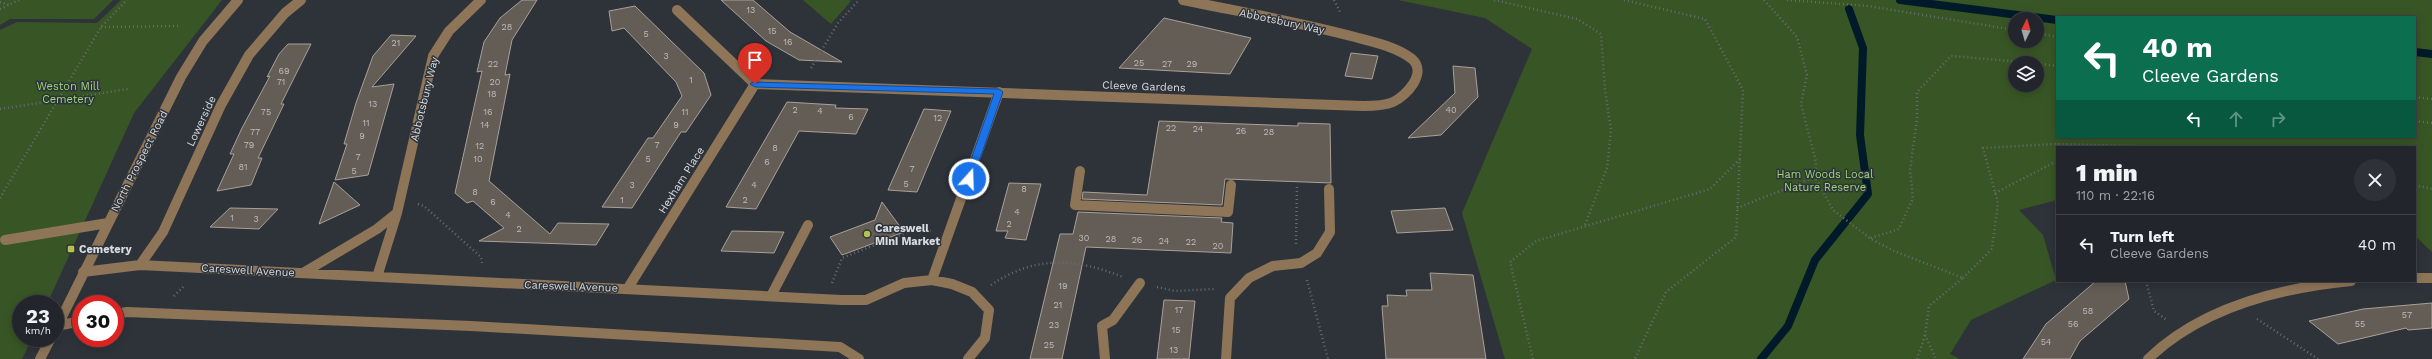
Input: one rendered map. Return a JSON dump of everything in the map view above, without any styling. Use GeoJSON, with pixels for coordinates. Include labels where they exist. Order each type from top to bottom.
{"type":"FeatureCollection","features":[{"type":"Feature","properties":{"kind":"street","name":"North Prospect Road"},"geometry":{"type":"LineString","coordinates":[[64,312],[181,77],[203,41],[238,0]]}},
{"type":"Feature","properties":{"kind":"street","name":"Lowerside"},"geometry":{"type":"LineString","coordinates":[[140,264],[163,232],[221,106],[249,55],[285,13],[301,0]]}},
{"type":"Feature","properties":{"kind":"street","name":"Abbotsbury Way"},"geometry":{"type":"LineString","coordinates":[[377,277],[397,213],[433,56],[449,31],[480,0]]}},
{"type":"Feature","properties":{"kind":"street","name":"Abbotsbury Way"},"geometry":{"type":"LineString","coordinates":[[1182,0],[1334,32]]}},
{"type":"Feature","properties":{"kind":"street"},"geometry":{"type":"LineString","coordinates":[[676,10],[755,84]]}},
{"type":"Feature","properties":{"kind":"street","name":"Cleeve Gardens"},"geometry":{"type":"LineString","coordinates":[[755,84],[1360,106],[1387,104],[1405,96],[1415,82],[1418,70],[1413,60],[1398,49],[1334,32]]}},
{"type":"Feature","properties":{"kind":"street","name":"Hexham Place"},"geometry":{"type":"LineString","coordinates":[[628,288],[755,84]]}},
{"type":"Feature","properties":{"kind":"street"},"geometry":{"type":"LineString","coordinates":[[932,280],[999,92]]}},
{"type":"Feature","properties":{"kind":"street"},"geometry":{"type":"LineString","coordinates":[[1080,171],[1075,205],[1228,212],[1231,185]]}},
{"type":"Feature","properties":{"kind":"street"},"geometry":{"type":"LineString","coordinates":[[1226,359],[1230,298],[1248,279],[1273,266],[1301,263],[1317,253],[1330,232],[1329,189]]}},
{"type":"Feature","properties":{"kind":"street"},"geometry":{"type":"LineString","coordinates":[[303,273],[377,229],[397,213]]}},
{"type":"Feature","properties":{"kind":"street"},"geometry":{"type":"LineString","coordinates":[[2,239],[108,223]]}},
{"type":"Feature","properties":{"kind":"street"},"geometry":{"type":"LineString","coordinates":[[771,296],[808,225]]}},
{"type":"Feature","properties":{"kind":"street","name":"Careswell Avenue"},"geometry":{"type":"LineString","coordinates":[[83,272],[140,264],[377,277],[866,300],[904,283],[932,280],[952,284],[972,292],[989,310],[990,326],[983,345],[968,359]]}},
{"type":"Feature","properties":{"kind":"street"},"geometry":{"type":"LineString","coordinates":[[2416,278],[2432,278]]}},
{"type":"Feature","properties":{"kind":"street"},"geometry":{"type":"LineString","coordinates":[[2148,359],[2189,325],[2252,300],[2333,282]]}},
{"type":"Feature","properties":{"kind":"street"},"geometry":{"type":"LineString","coordinates":[[1105,359],[1102,326],[1113,320],[1140,283]]}},
{"type":"Feature","properties":{"kind":"street"},"geometry":{"type":"LineString","coordinates":[[124,312],[463,326],[840,347],[859,359]]}},
{"type":"Feature","properties":{"kind":"street"},"geometry":{"type":"LineString","coordinates":[[40,359],[46,347]]}},
{"type":"Feature","properties":{"kind":"path"},"geometry":{"type":"LineString","coordinates":[[0,9],[19,0]]}},
{"type":"Feature","properties":{"kind":"path"},"geometry":{"type":"LineString","coordinates":[[0,198],[60,99],[101,27],[127,0]]}},
{"type":"Feature","properties":{"kind":"path"},"geometry":{"type":"LineString","coordinates":[[811,69],[834,28],[851,6],[859,0]]}},
{"type":"Feature","properties":{"kind":"path"},"geometry":{"type":"LineString","coordinates":[[1494,0],[1577,19],[1601,34],[1605,90],[1610,130],[1609,145],[1607,168],[1585,226]]}},
{"type":"Feature","properties":{"kind":"path"},"geometry":{"type":"LineString","coordinates":[[1624,0],[1705,19],[1743,90],[1736,237],[1666,292],[1635,359]]}},
{"type":"Feature","properties":{"kind":"path"},"geometry":{"type":"LineString","coordinates":[[1764,0],[1797,37],[1807,75],[1801,104],[1816,162],[1816,177],[1833,210],[1864,232],[1871,239],[1894,251],[1963,278]]}},
{"type":"Feature","properties":{"kind":"path"},"geometry":{"type":"LineString","coordinates":[[1787,0],[1868,6],[2008,29]]}},
{"type":"Feature","properties":{"kind":"path"},"geometry":{"type":"LineString","coordinates":[[0,2],[9,5]]}},
{"type":"Feature","properties":{"kind":"path"},"geometry":{"type":"LineString","coordinates":[[101,27],[179,26]]}},
{"type":"Feature","properties":{"kind":"path"},"geometry":{"type":"LineString","coordinates":[[2044,34],[2056,36]]}},
{"type":"Feature","properties":{"kind":"path"},"geometry":{"type":"LineString","coordinates":[[1871,239],[1899,229],[1913,198],[1910,170],[1917,119],[1917,92],[1952,56],[2008,61]]}},
{"type":"Feature","properties":{"kind":"path"},"geometry":{"type":"LineString","coordinates":[[2044,64],[2056,66]]}},
{"type":"Feature","properties":{"kind":"path"},"geometry":{"type":"LineString","coordinates":[[0,109],[128,89]]}},
{"type":"Feature","properties":{"kind":"path"},"geometry":{"type":"LineString","coordinates":[[2416,97],[2432,98]]}},
{"type":"Feature","properties":{"kind":"path"},"geometry":{"type":"LineString","coordinates":[[2416,121],[2432,123]]}},
{"type":"Feature","properties":{"kind":"path"},"geometry":{"type":"LineString","coordinates":[[1917,359],[1925,336],[1929,306],[1963,278],[1992,249],[1998,203],[1983,148],[2055,144],[2136,146]]}},
{"type":"Feature","properties":{"kind":"path"},"geometry":{"type":"LineString","coordinates":[[1533,359],[1510,262],[1536,241],[1710,190],[1740,159]]}},
{"type":"Feature","properties":{"kind":"path"},"geometry":{"type":"LineString","coordinates":[[1995,193],[2056,162]]}},
{"type":"Feature","properties":{"kind":"path"},"geometry":{"type":"LineString","coordinates":[[1737,208],[1816,177]]}},
{"type":"Feature","properties":{"kind":"path"},"geometry":{"type":"LineString","coordinates":[[2416,185],[2432,189]]}},
{"type":"Feature","properties":{"kind":"path"},"geometry":{"type":"LineString","coordinates":[[400,198],[424,206],[481,257],[484,282]]}},
{"type":"Feature","properties":{"kind":"path"},"geometry":{"type":"LineString","coordinates":[[838,268],[842,258],[913,230],[949,232]]}},
{"type":"Feature","properties":{"kind":"path"},"geometry":{"type":"LineString","coordinates":[[977,297],[1000,278],[1027,268],[1057,262],[1077,262],[1140,283],[1175,291],[1228,288],[1248,279]]}},
{"type":"Feature","properties":{"kind":"path"},"geometry":{"type":"LineString","coordinates":[[157,313],[202,268]]}},
{"type":"Feature","properties":{"kind":"path"},"geometry":{"type":"LineString","coordinates":[[2146,282],[2154,311],[2182,331]]}},
{"type":"Feature","properties":{"kind":"path"},"geometry":{"type":"LineString","coordinates":[[2238,306],[2318,359]]}},
{"type":"Feature","properties":{"kind":"path"},"geometry":{"type":"LineString","coordinates":[[1925,336],[1936,359]]}},
{"type":"Feature","properties":{"kind":"green space"},"geometry":{"type":"Polygon","coordinates":[[[0,0],[113,0],[94,19],[10,19],[0,25],[0,0]]]}},
{"type":"Feature","properties":{"kind":"green space","name":"Weston Mill Cemetery"},"geometry":{"type":"Polygon","coordinates":[[[121,0],[222,0],[134,113],[51,295],[12,295],[12,347],[28,347],[22,359],[0,359],[0,30],[17,22],[97,23],[121,0]]]}},
{"type":"Feature","properties":{"kind":"green space"},"geometry":{"type":"Polygon","coordinates":[[[803,0],[849,0],[851,1],[831,24],[803,0]]]}},
{"type":"Feature","properties":{"kind":"green space","name":"Ham Woods Local Nature Reserve"},"geometry":{"type":"Polygon","coordinates":[[[1398,0],[2432,0],[2432,252],[2416,237],[2416,146],[2056,146],[2056,200],[2019,210],[2043,235],[2056,280],[1971,320],[1950,354],[1960,359],[1505,359],[1462,213],[1532,49],[1485,18],[1398,0]]]}},
{"type":"Feature","properties":{"kind":"building"},"geometry":{"type":"Polygon","coordinates":[[[522,0],[537,0],[512,40],[505,75],[510,74],[489,181],[550,234],[558,223],[609,224],[596,245],[479,241],[504,228],[473,201],[467,203],[455,193],[482,71],[477,72],[484,42],[500,18],[522,0]]]}},
{"type":"Feature","properties":{"kind":"building"},"geometry":{"type":"Polygon","coordinates":[[[721,0],[753,0],[790,32],[842,62],[799,60],[766,41],[721,0]]]}},
{"type":"Feature","properties":{"kind":"building"},"geometry":{"type":"Polygon","coordinates":[[[635,6],[704,73],[711,95],[686,132],[681,132],[632,208],[602,207],[648,138],[653,138],[682,96],[676,82],[624,28],[612,31],[609,11],[635,6]]]}},
{"type":"Feature","properties":{"kind":"building"},"geometry":{"type":"Polygon","coordinates":[[[1164,18],[1251,38],[1230,74],[1119,68],[1164,18]]]}},
{"type":"Feature","properties":{"kind":"building"},"geometry":{"type":"Polygon","coordinates":[[[391,35],[416,36],[372,87],[394,84],[368,175],[335,180],[347,144],[344,144],[356,103],[373,56],[391,35]]]}},
{"type":"Feature","properties":{"kind":"building"},"geometry":{"type":"Polygon","coordinates":[[[288,44],[311,44],[281,104],[284,104],[258,158],[262,158],[251,185],[217,191],[234,154],[230,154],[242,128],[270,76],[267,77],[279,54],[288,44]]]}},
{"type":"Feature","properties":{"kind":"building"},"geometry":{"type":"Polygon","coordinates":[[[1351,53],[1378,56],[1372,79],[1345,76],[1351,53]]]}},
{"type":"Feature","properties":{"kind":"building"},"geometry":{"type":"Polygon","coordinates":[[[1453,66],[1475,68],[1478,97],[1441,135],[1408,138],[1455,93],[1453,66]]]}},
{"type":"Feature","properties":{"kind":"building"},"geometry":{"type":"Polygon","coordinates":[[[787,102],[836,105],[835,108],[868,109],[856,134],[799,131],[756,209],[726,207],[787,102]]]}},
{"type":"Feature","properties":{"kind":"building"},"geometry":{"type":"Polygon","coordinates":[[[924,109],[951,111],[917,192],[888,190],[924,109]]]}},
{"type":"Feature","properties":{"kind":"building"},"geometry":{"type":"Polygon","coordinates":[[[1159,121],[1298,126],[1298,123],[1330,124],[1331,183],[1225,179],[1222,205],[1082,199],[1083,192],[1147,195],[1159,121]]]}},
{"type":"Feature","properties":{"kind":"building"},"geometry":{"type":"Polygon","coordinates":[[[334,182],[360,205],[319,224],[334,182]]]}},
{"type":"Feature","properties":{"kind":"building"},"geometry":{"type":"Polygon","coordinates":[[[1009,183],[1041,184],[1026,240],[1005,238],[1008,231],[996,231],[1009,183]]]}},
{"type":"Feature","properties":{"kind":"building","name":"Careswell Mini Market"},"geometry":{"type":"Polygon","coordinates":[[[882,202],[904,232],[842,255],[830,237],[875,220],[882,202]]]}},
{"type":"Feature","properties":{"kind":"building"},"geometry":{"type":"Polygon","coordinates":[[[230,208],[278,209],[259,229],[210,227],[230,208]]]}},
{"type":"Feature","properties":{"kind":"building"},"geometry":{"type":"Polygon","coordinates":[[[1445,208],[1453,230],[1397,233],[1391,211],[1445,208]]]}},
{"type":"Feature","properties":{"kind":"building"},"geometry":{"type":"Polygon","coordinates":[[[1078,212],[1222,218],[1221,222],[1233,223],[1231,253],[1086,247],[1062,359],[1030,359],[1060,234],[1073,234],[1078,212]]]}},
{"type":"Feature","properties":{"kind":"building"},"geometry":{"type":"Polygon","coordinates":[[[732,231],[784,232],[774,253],[721,251],[732,231]]]}},
{"type":"Feature","properties":{"kind":"building"},"geometry":{"type":"Polygon","coordinates":[[[1430,273],[1473,275],[1486,359],[1386,359],[1382,306],[1388,306],[1387,295],[1407,296],[1406,290],[1432,290],[1430,273]]]}},
{"type":"Feature","properties":{"kind":"building"},"geometry":{"type":"Polygon","coordinates":[[[2095,282],[2125,282],[2129,299],[2080,341],[2070,359],[2023,359],[2046,324],[2095,282]]]}},
{"type":"Feature","properties":{"kind":"building"},"geometry":{"type":"Polygon","coordinates":[[[1164,300],[1195,301],[1189,359],[1157,359],[1164,300]]]}},
{"type":"Feature","properties":{"kind":"building"},"geometry":{"type":"Polygon","coordinates":[[[2432,303],[2432,328],[2408,330],[2406,328],[2338,344],[2309,321],[2363,309],[2432,303]]]}},
{"type":"Feature","properties":{"kind":"waterway"},"geometry":{"type":"LineString","coordinates":[[1900,0],[2056,20]]}},
{"type":"Feature","properties":{"kind":"waterway"},"geometry":{"type":"LineString","coordinates":[[1761,359],[1788,326],[1815,260],[1868,194],[1860,135],[1863,48],[1849,9]]}},
{"type":"Feature","properties":{"kind":"waterway"},"geometry":{"type":"LineString","coordinates":[[2416,52],[2432,54]]}},
{"type":"Feature","properties":{"kind":"place","name":"Careswell Mini Market"},"geometry":{"type":"Point","coordinates":[867,234]}},
{"type":"Feature","properties":{"kind":"place","name":"Cemetery"},"geometry":{"type":"Point","coordinates":[71,249]}},
{"type":"Feature","properties":{"kind":"route"},"geometry":{"type":"LineString","coordinates":[[755,84],[999,92],[969,179]]}}]}
